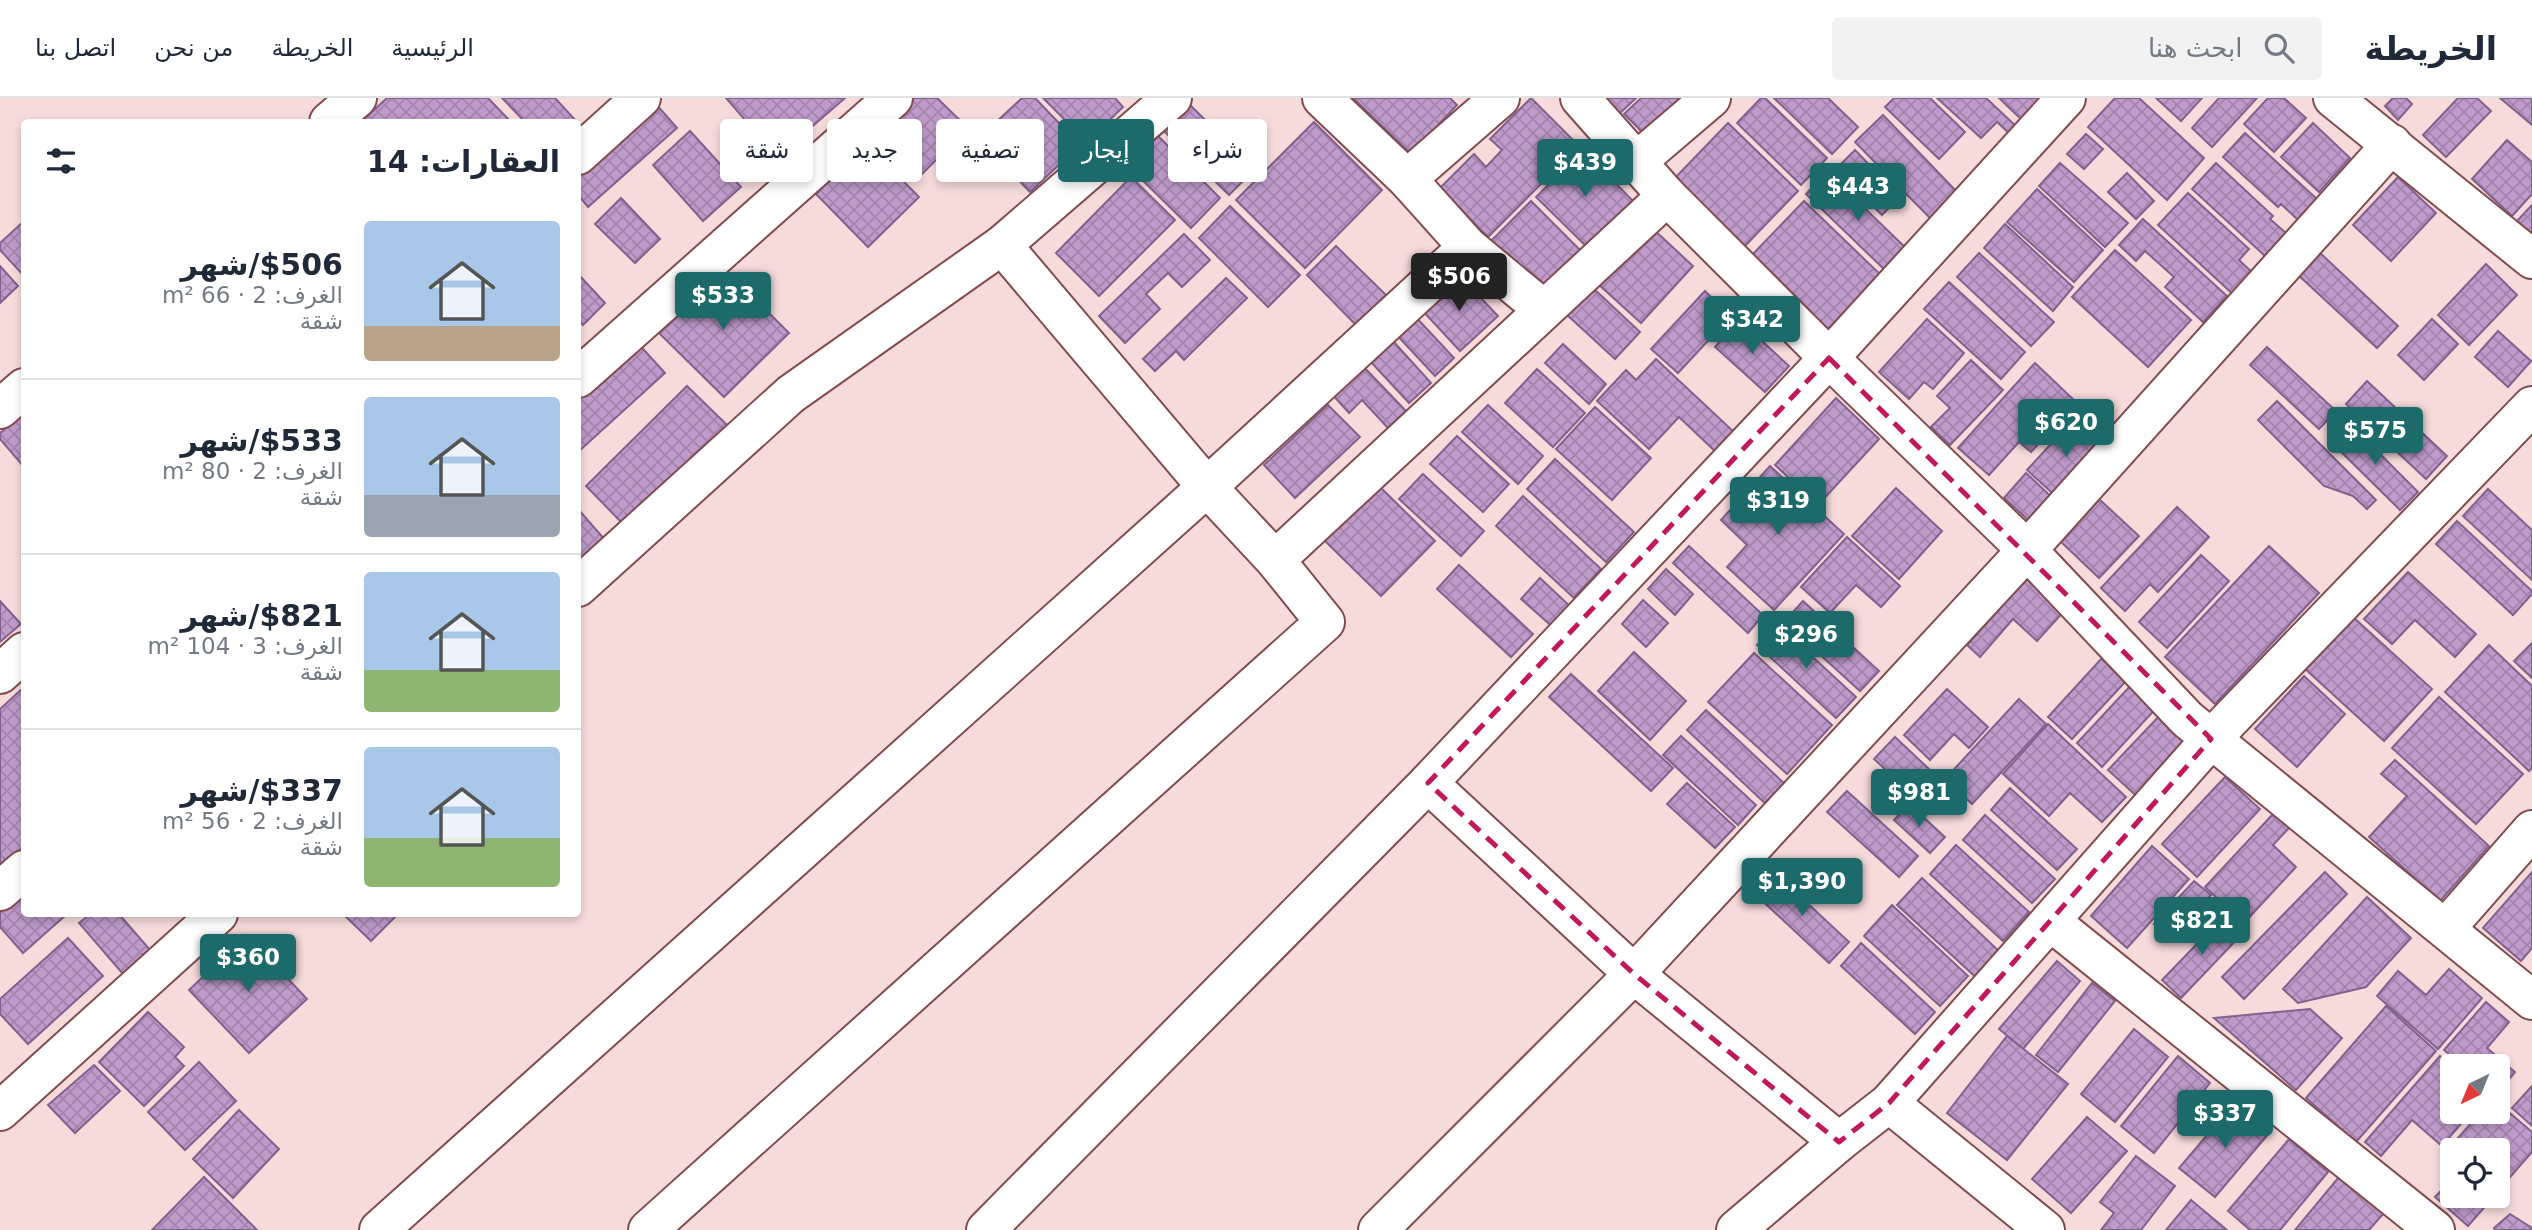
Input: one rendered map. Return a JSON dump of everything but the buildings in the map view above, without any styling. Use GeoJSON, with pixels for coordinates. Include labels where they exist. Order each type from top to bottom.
{"type":"FeatureCollection","features":[{"type":"Feature","properties":{"kind":"street"},"geometry":{"type":"LineString","coordinates":[[332,119],[357,98]]}},
{"type":"Feature","properties":{"kind":"street"},"geometry":{"type":"LineString","coordinates":[[581,152],[641,98]]}},
{"type":"Feature","properties":{"kind":"street"},"geometry":{"type":"LineString","coordinates":[[581,375],[893,98]]}},
{"type":"Feature","properties":{"kind":"street"},"geometry":{"type":"LineString","coordinates":[[581,584],[791,394],[1002,245],[1172,98]]}},
{"type":"Feature","properties":{"kind":"street"},"geometry":{"type":"LineString","coordinates":[[1322,98],[1407,178],[1468,247],[1543,309]]}},
{"type":"Feature","properties":{"kind":"street"},"geometry":{"type":"LineString","coordinates":[[1407,178],[1500,98]]}},
{"type":"Feature","properties":{"kind":"street"},"geometry":{"type":"LineString","coordinates":[[1580,98],[1667,195],[1829,358],[2027,550],[2188,719],[2532,1000]]}},
{"type":"Feature","properties":{"kind":"street"},"geometry":{"type":"LineString","coordinates":[[1636,162],[1711,98]]}},
{"type":"Feature","properties":{"kind":"street"},"geometry":{"type":"LineString","coordinates":[[986,1230],[1428,783],[1829,358],[2066,98]]}},
{"type":"Feature","properties":{"kind":"street"},"geometry":{"type":"LineString","coordinates":[[2333,98],[2532,258]]}},
{"type":"Feature","properties":{"kind":"street"},"geometry":{"type":"LineString","coordinates":[[1378,1230],[1634,974],[2027,550],[2392,144]]}},
{"type":"Feature","properties":{"kind":"street"},"geometry":{"type":"LineString","coordinates":[[1275,560],[1667,195]]}},
{"type":"Feature","properties":{"kind":"street"},"geometry":{"type":"LineString","coordinates":[[648,1230],[1325,622],[1275,560],[1208,486],[1002,245]]}},
{"type":"Feature","properties":{"kind":"street"},"geometry":{"type":"LineString","coordinates":[[379,1230],[1208,486],[1468,247]]}},
{"type":"Feature","properties":{"kind":"street"},"geometry":{"type":"LineString","coordinates":[[0,409],[21,391]]}},
{"type":"Feature","properties":{"kind":"street"},"geometry":{"type":"LineString","coordinates":[[1736,1230],[1889,1103],[2211,738],[2532,406]]}},
{"type":"Feature","properties":{"kind":"street"},"geometry":{"type":"LineString","coordinates":[[0,674],[21,655]]}},
{"type":"Feature","properties":{"kind":"street"},"geometry":{"type":"LineString","coordinates":[[1428,783],[1634,974],[1839,1142]]}},
{"type":"Feature","properties":{"kind":"street"},"geometry":{"type":"LineString","coordinates":[[2446,928],[2532,830]]}},
{"type":"Feature","properties":{"kind":"street"},"geometry":{"type":"LineString","coordinates":[[0,891],[21,873]]}},
{"type":"Feature","properties":{"kind":"street"},"geometry":{"type":"LineString","coordinates":[[0,1111],[215,917]]}},
{"type":"Feature","properties":{"kind":"street"},"geometry":{"type":"LineString","coordinates":[[2050,921],[2435,1230]]}},
{"type":"Feature","properties":{"kind":"street"},"geometry":{"type":"LineString","coordinates":[[1889,1103],[2045,1230]]}},
{"type":"Feature","properties":{"kind":"highlighted area"},"geometry":{"type":"Polygon","coordinates":[[[1829,358],[2211,739],[1889,1103],[1839,1142],[1634,974],[1428,783],[1829,358]]]}}]}
